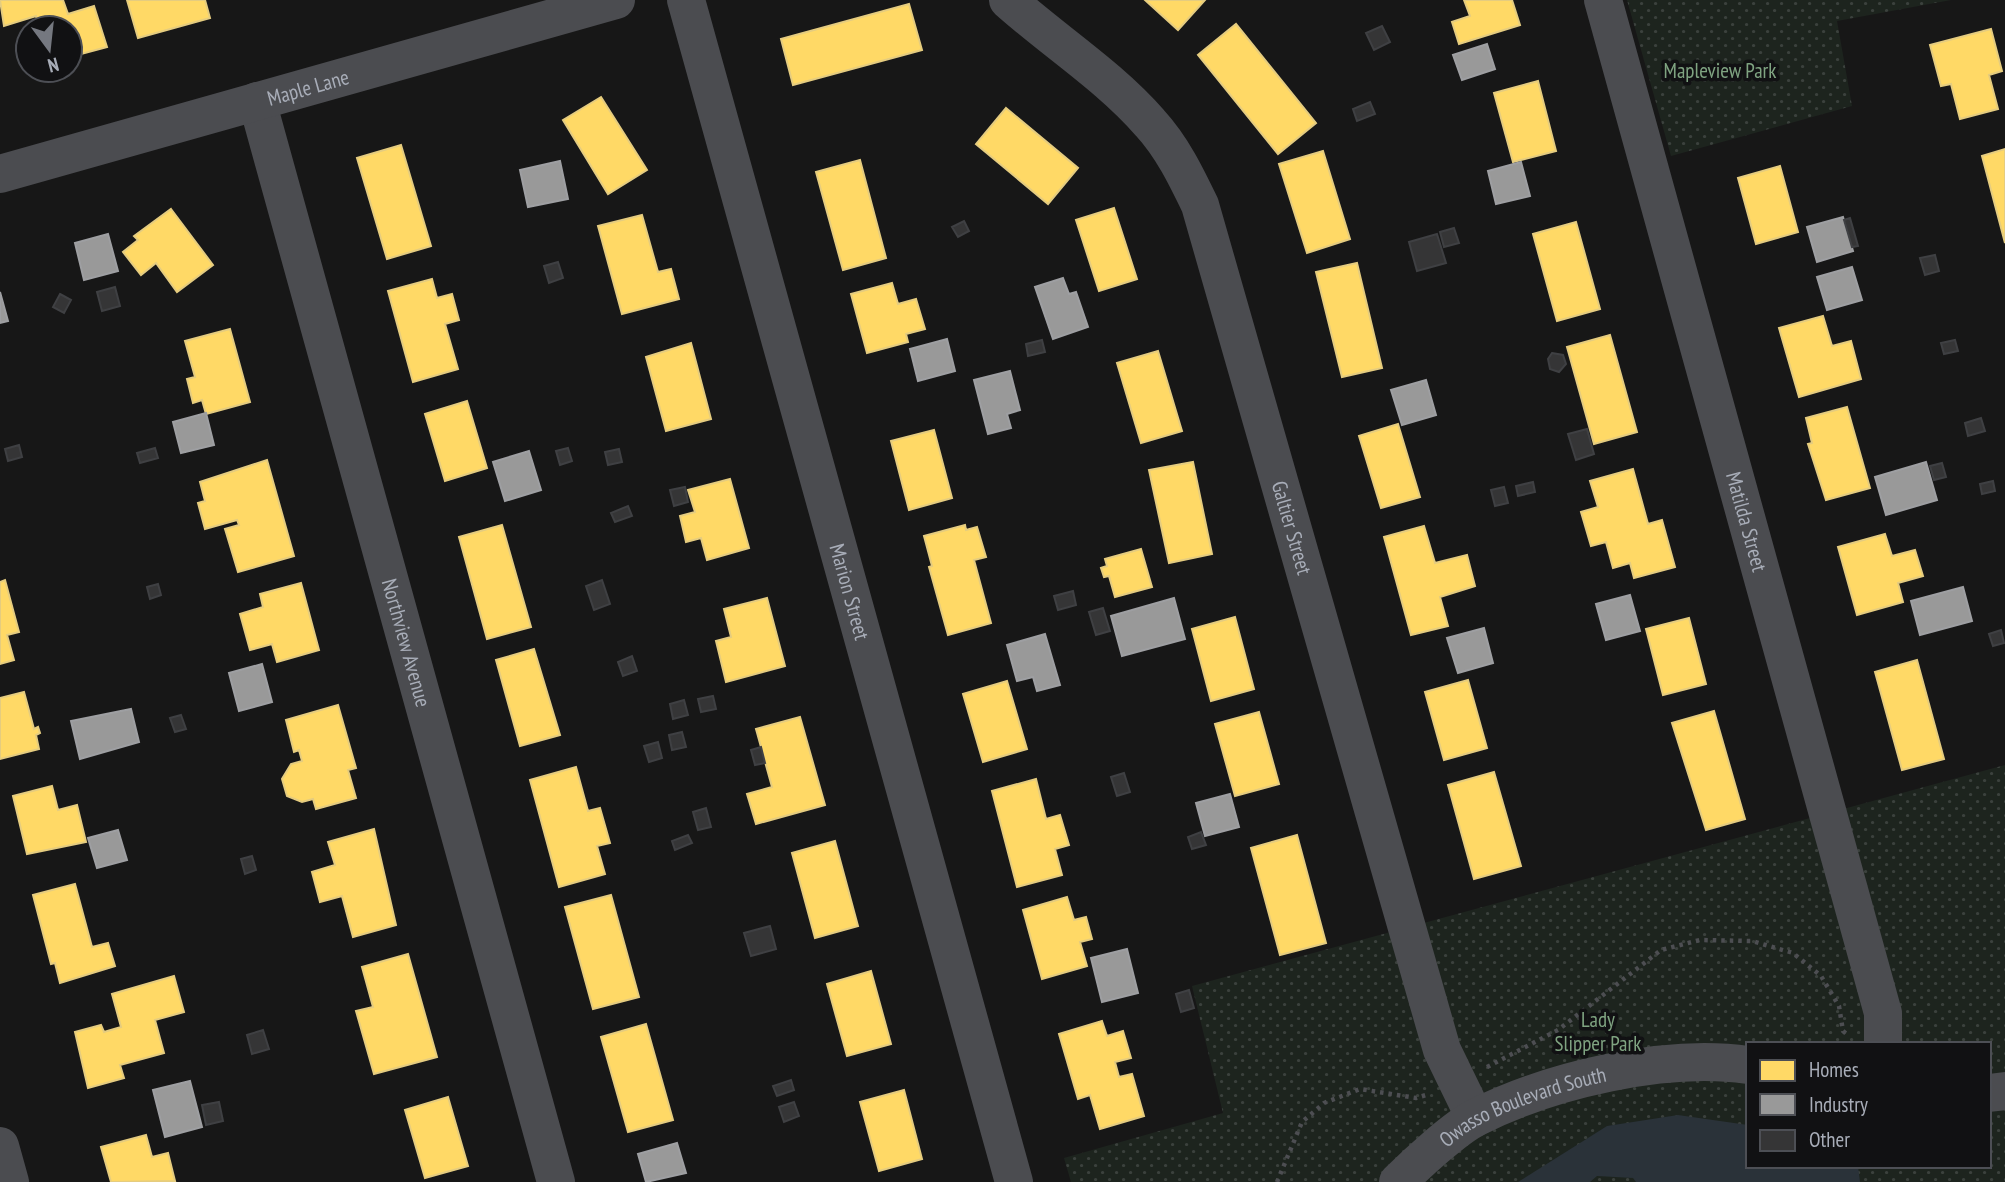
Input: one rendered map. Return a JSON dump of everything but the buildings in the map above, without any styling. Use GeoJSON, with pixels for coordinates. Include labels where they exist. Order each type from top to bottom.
{"type":"FeatureCollection","features":[{"type":"Feature","properties":{"kind":"street","name":"Maple Lane"},"geometry":{"type":"LineString","coordinates":[[0,174],[616,0]]}},
{"type":"Feature","properties":{"kind":"street","name":"Marion Street"},"geometry":{"type":"LineString","coordinates":[[686,0],[1014,1182]]}},
{"type":"Feature","properties":{"kind":"street","name":"Galtier Street"},"geometry":{"type":"LineString","coordinates":[[1009,0],[1118,91],[1151,123],[1179,162],[1200,205],[1442,1050],[1475,1118]]}},
{"type":"Feature","properties":{"kind":"street","name":"Matilda Street"},"geometry":{"type":"LineString","coordinates":[[1603,0],[1883,1013],[1868,1042]]}},
{"type":"Feature","properties":{"kind":"street","name":"Northview Avenue"},"geometry":{"type":"LineString","coordinates":[[257,101],[556,1182]]}},
{"type":"Feature","properties":{"kind":"street","name":"Owasso Boulevard South"},"geometry":{"type":"LineString","coordinates":[[1398,1182],[1475,1118],[1549,1090],[1639,1066],[1727,1062],[1746,1065]]}},
{"type":"Feature","properties":{"kind":"street"},"geometry":{"type":"LineString","coordinates":[[0,1146],[10,1182]]}},
{"type":"Feature","properties":{"kind":"path"},"geometry":{"type":"LineString","coordinates":[[1483,1069],[1558,1030],[1661,950],[1700,940],[1752,941],[1793,953],[1821,976],[1839,1006],[1843,1031],[1868,1042]]}},
{"type":"Feature","properties":{"kind":"path"},"geometry":{"type":"LineString","coordinates":[[1277,1182],[1303,1122],[1324,1103],[1360,1090],[1416,1098],[1434,1093]]}},
{"type":"Feature","properties":{"kind":"green space","name":"Mapleview Park"},"geometry":{"type":"Polygon","coordinates":[[[1627,0],[1951,0],[1837,21],[1852,106],[1671,156],[1627,0]]]}},
{"type":"Feature","properties":{"kind":"green space","name":"Lady Slipper Park"},"geometry":{"type":"Polygon","coordinates":[[[2005,765],[2005,1182],[1071,1182],[1064,1158],[1223,1113],[1192,986],[2005,765]]]}},
{"type":"Feature","properties":{"kind":"shaded area"},"geometry":{"type":"Polygon","coordinates":[[[1678,1115],[1746,1125],[1746,1168],[1858,1168],[1860,1182],[1636,1182],[1633,1178],[1597,1176],[1590,1182],[1518,1182],[1607,1126],[1678,1115]]]}}]}
